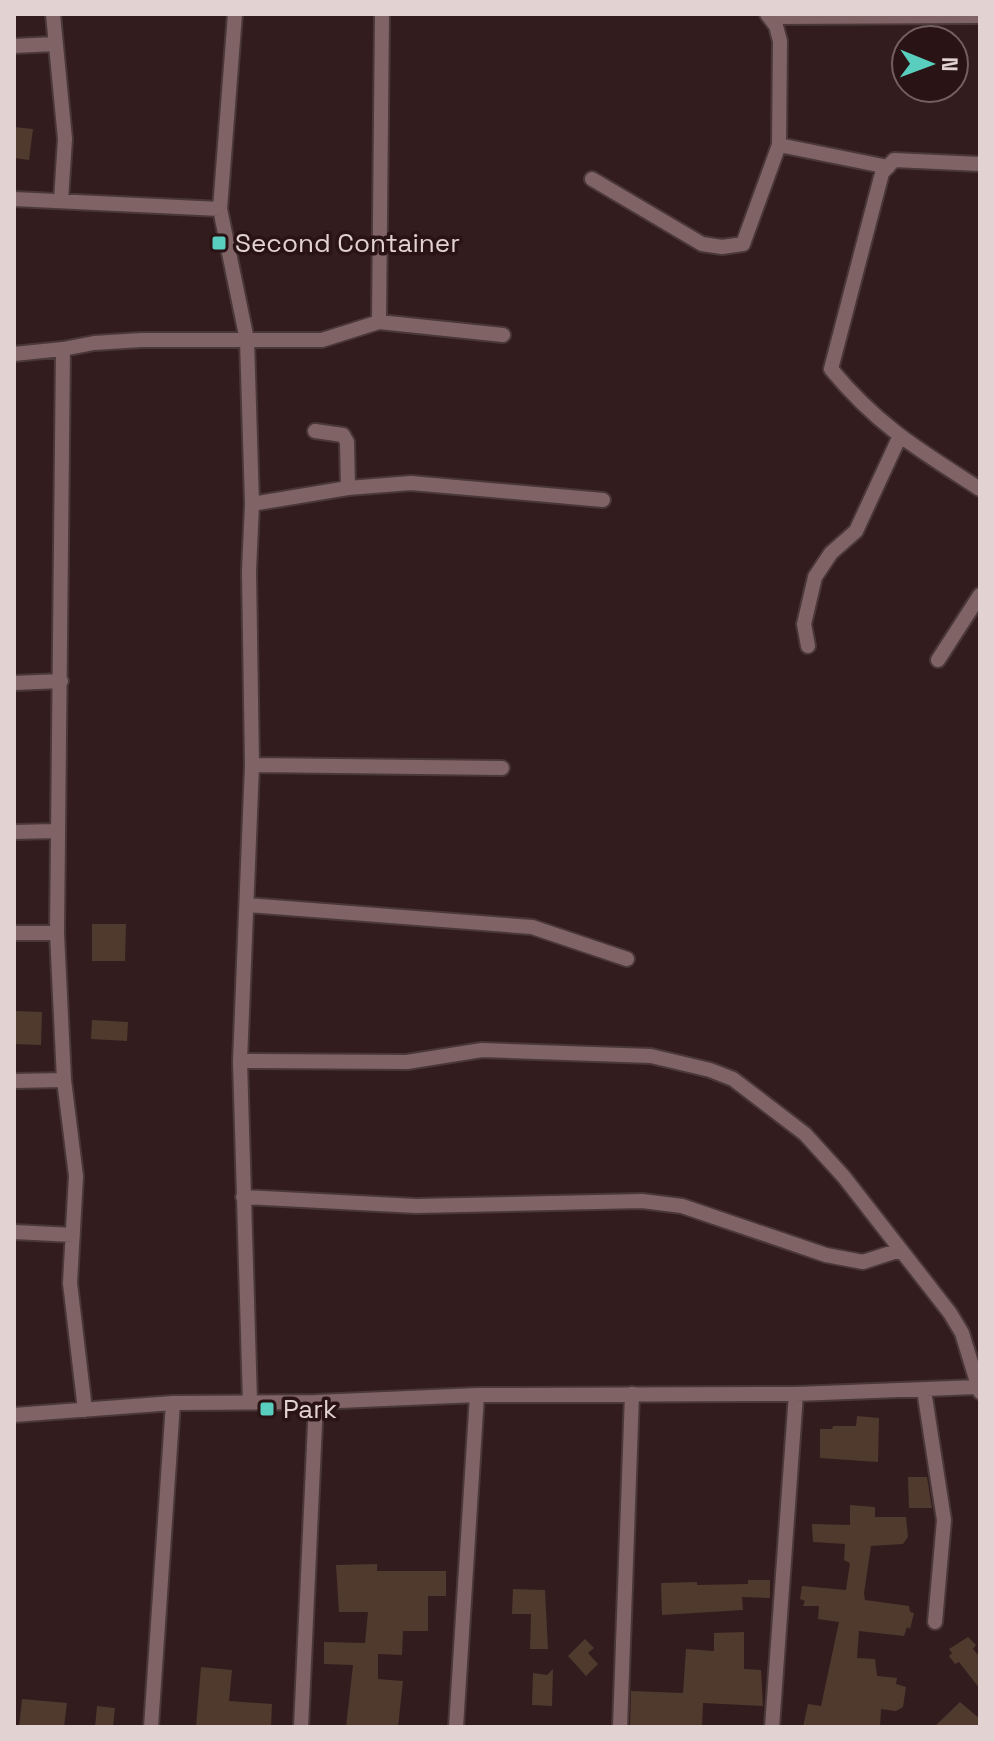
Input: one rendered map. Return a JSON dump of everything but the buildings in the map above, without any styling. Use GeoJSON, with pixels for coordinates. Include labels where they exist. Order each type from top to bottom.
{"type":"FeatureCollection","features":[{"type":"Feature","properties":{"kind":"street"},"geometry":{"type":"LineString","coordinates":[[53,14],[65,139],[61,200]]}},
{"type":"Feature","properties":{"kind":"street"},"geometry":{"type":"LineString","coordinates":[[235,14],[220,209],[247,340],[252,504],[249,571],[252,765],[240,1061],[250,1402]]}},
{"type":"Feature","properties":{"kind":"street"},"geometry":{"type":"LineString","coordinates":[[379,322],[382,14]]}},
{"type":"Feature","properties":{"kind":"street"},"geometry":{"type":"LineString","coordinates":[[592,179],[702,244],[722,247],[743,244],[779,145],[780,41],[769,16],[980,16]]}},
{"type":"Feature","properties":{"kind":"street"},"geometry":{"type":"LineString","coordinates":[[14,46],[55,44]]}},
{"type":"Feature","properties":{"kind":"street"},"geometry":{"type":"LineString","coordinates":[[779,145],[888,167]]}},
{"type":"Feature","properties":{"kind":"street"},"geometry":{"type":"LineString","coordinates":[[980,164],[894,160],[882,173],[831,369],[861,406],[899,438],[980,489]]}},
{"type":"Feature","properties":{"kind":"street"},"geometry":{"type":"LineString","coordinates":[[14,199],[220,209]]}},
{"type":"Feature","properties":{"kind":"street"},"geometry":{"type":"LineString","coordinates":[[14,354],[141,340],[322,340],[379,322],[503,335]]}},
{"type":"Feature","properties":{"kind":"street"},"geometry":{"type":"LineString","coordinates":[[63,349],[57,933],[64,1080],[76,1176],[70,1283],[85,1410]]}},
{"type":"Feature","properties":{"kind":"street"},"geometry":{"type":"LineString","coordinates":[[315,431],[343,435],[347,442],[348,488]]}},
{"type":"Feature","properties":{"kind":"street"},"geometry":{"type":"LineString","coordinates":[[808,646],[804,624],[815,577],[831,553],[856,531],[899,438]]}},
{"type":"Feature","properties":{"kind":"street"},"geometry":{"type":"LineString","coordinates":[[252,504],[348,488],[411,483],[603,500]]}},
{"type":"Feature","properties":{"kind":"street"},"geometry":{"type":"LineString","coordinates":[[938,660],[980,595]]}},
{"type":"Feature","properties":{"kind":"street"},"geometry":{"type":"LineString","coordinates":[[14,683],[61,681]]}},
{"type":"Feature","properties":{"kind":"street"},"geometry":{"type":"LineString","coordinates":[[252,765],[502,768]]}},
{"type":"Feature","properties":{"kind":"street"},"geometry":{"type":"LineString","coordinates":[[14,832],[56,831]]}},
{"type":"Feature","properties":{"kind":"street"},"geometry":{"type":"LineString","coordinates":[[247,905],[532,927],[627,959]]}},
{"type":"Feature","properties":{"kind":"street"},"geometry":{"type":"LineString","coordinates":[[14,933],[57,933]]}},
{"type":"Feature","properties":{"kind":"street"},"geometry":{"type":"LineString","coordinates":[[14,1415],[173,1403],[316,1402],[477,1395],[978,1390],[962,1333],[900,1250],[805,1134],[733,1079],[689,1064],[651,1056],[482,1050],[407,1062],[240,1061]]}},
{"type":"Feature","properties":{"kind":"street"},"geometry":{"type":"LineString","coordinates":[[14,1081],[64,1080]]}},
{"type":"Feature","properties":{"kind":"street"},"geometry":{"type":"LineString","coordinates":[[243,1197],[416,1206],[642,1201],[682,1206],[826,1255],[863,1262],[900,1250]]}},
{"type":"Feature","properties":{"kind":"street"},"geometry":{"type":"LineString","coordinates":[[14,1232],[73,1235]]}},
{"type":"Feature","properties":{"kind":"street"},"geometry":{"type":"LineString","coordinates":[[924,1390],[944,1520],[935,1622]]}},
{"type":"Feature","properties":{"kind":"street"},"geometry":{"type":"LineString","coordinates":[[620,1727],[632,1394]]}},
{"type":"Feature","properties":{"kind":"street"},"geometry":{"type":"LineString","coordinates":[[772,1727],[796,1394]]}},
{"type":"Feature","properties":{"kind":"street"},"geometry":{"type":"LineString","coordinates":[[456,1727],[477,1395]]}},
{"type":"Feature","properties":{"kind":"street"},"geometry":{"type":"LineString","coordinates":[[301,1727],[316,1402]]}},
{"type":"Feature","properties":{"kind":"street"},"geometry":{"type":"LineString","coordinates":[[151,1727],[173,1403]]}},
{"type":"Feature","properties":{"kind":"place","name":"Second Container"},"geometry":{"type":"Point","coordinates":[219,243]}},
{"type":"Feature","properties":{"kind":"place","name":"Park"},"geometry":{"type":"Point","coordinates":[267,1409]}}]}
